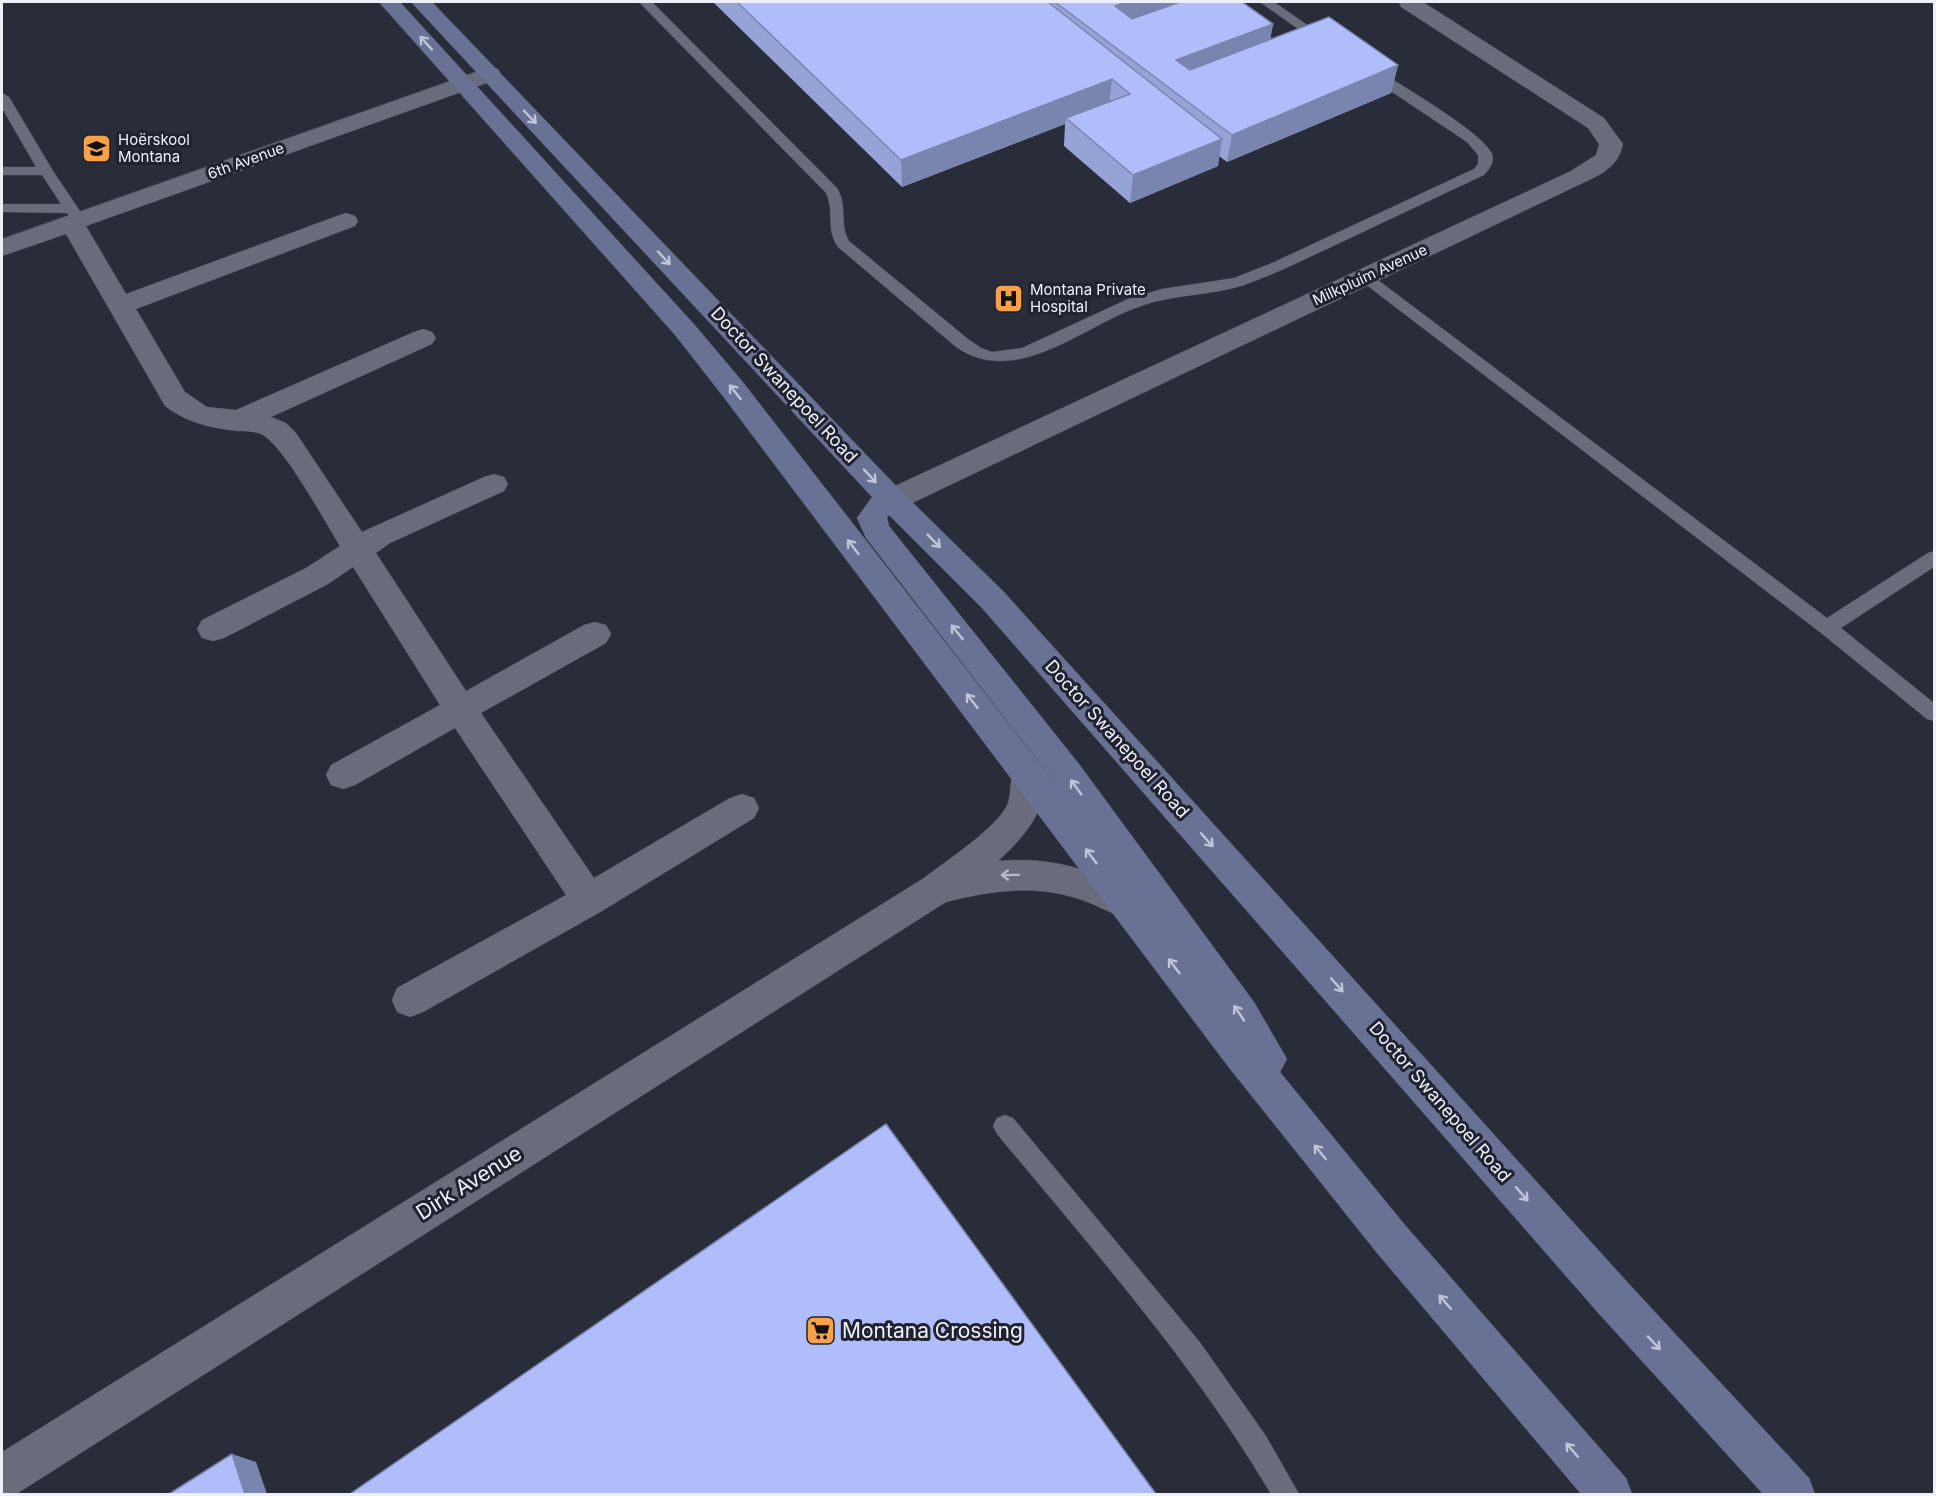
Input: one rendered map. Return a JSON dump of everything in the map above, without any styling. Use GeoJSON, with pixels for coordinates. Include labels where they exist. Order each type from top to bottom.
{"type":"FeatureCollection","features":[{"type":"Feature","properties":{"kind":"main road","name":"Doctor Swanepoel Road"},"geometry":{"type":"LineString","coordinates":[[389,2],[684,329],[732,388],[1295,1120],[1391,1239],[1610,1494]]}},
{"type":"Feature","properties":{"kind":"main road","name":"Doctor Swanepoel Road"},"geometry":{"type":"LineString","coordinates":[[421,2],[892,500],[992,599],[1615,1300],[1793,1494]]}},
{"type":"Feature","properties":{"kind":"main road"},"geometry":{"type":"LineString","coordinates":[[892,500],[880,505],[872,518],[876,530],[1066,774],[1241,1014],[1267,1056],[1295,1120]]}},
{"type":"Feature","properties":{"kind":"street","name":"Milkpluim Avenue"},"geometry":{"type":"LineString","coordinates":[[892,500],[1579,176],[1600,165],[1610,154],[1611,144],[1596,123],[1409,2]]}},
{"type":"Feature","properties":{"kind":"street","name":"6th Avenue"},"geometry":{"type":"LineString","coordinates":[[2,248],[74,217],[490,74]]}},
{"type":"Feature","properties":{"kind":"street"},"geometry":{"type":"LineString","coordinates":[[74,217],[175,399],[186,410],[210,418],[268,426],[281,435],[295,452],[460,710],[589,900]]}},
{"type":"Feature","properties":{"kind":"street"},"geometry":{"type":"LineString","coordinates":[[122,305],[346,221]]}},
{"type":"Feature","properties":{"kind":"street"},"geometry":{"type":"LineString","coordinates":[[238,422],[423,338]]}},
{"type":"Feature","properties":{"kind":"street"},"geometry":{"type":"LineString","coordinates":[[213,628],[317,576],[380,536],[494,484]]}},
{"type":"Feature","properties":{"kind":"street"},"geometry":{"type":"LineString","coordinates":[[344,775],[595,634]]}},
{"type":"Feature","properties":{"kind":"street","name":"Dirk Avenue"},"geometry":{"type":"LineString","coordinates":[[2,1477],[936,889],[989,847],[1015,821],[1024,805],[1028,772]]}},
{"type":"Feature","properties":{"kind":"street"},"geometry":{"type":"LineString","coordinates":[[410,1000],[589,900],[742,808]]}},
{"type":"Feature","properties":{"kind":"street","name":"Dirk Avenue"},"geometry":{"type":"LineString","coordinates":[[936,889],[985,876],[1034,874],[1078,882],[1126,903]]}},
{"type":"Feature","properties":{"kind":"lane"},"geometry":{"type":"LineString","coordinates":[[645,2],[832,191],[839,206],[836,228],[843,244],[962,343],[975,352],[992,357],[1010,356],[1039,348],[1133,303],[1162,294],[1237,282],[1277,266],[1479,172],[1485,165],[1485,155],[1472,139],[1354,60]]}},
{"type":"Feature","properties":{"kind":"lane"},"geometry":{"type":"LineString","coordinates":[[1266,2],[1335,47]]}},
{"type":"Feature","properties":{"kind":"lane"},"geometry":{"type":"LineString","coordinates":[[2,96],[74,217]]}},
{"type":"Feature","properties":{"kind":"lane"},"geometry":{"type":"LineString","coordinates":[[2,171],[46,171]]}},
{"type":"Feature","properties":{"kind":"lane"},"geometry":{"type":"LineString","coordinates":[[2,208],[74,217]]}},
{"type":"Feature","properties":{"kind":"lane"},"geometry":{"type":"LineString","coordinates":[[1365,277],[1827,628],[1935,713]]}},
{"type":"Feature","properties":{"kind":"lane"},"geometry":{"type":"LineString","coordinates":[[1827,628],[1935,558]]}},
{"type":"Feature","properties":{"kind":"lane"},"geometry":{"type":"LineString","coordinates":[[1005,1126],[1176,1332],[1260,1448],[1286,1494]]}},
{"type":"Feature","properties":{"kind":"building"},"geometry":{"type":"Polygon","coordinates":[[[737,2],[1048,2],[1222,139],[1133,175],[1066,118],[1130,94],[1112,79],[901,160],[737,2]]]}},
{"type":"Feature","properties":{"kind":"building"},"geometry":{"type":"Polygon","coordinates":[[[1055,2],[1126,2],[1115,6],[1132,19],[1180,2],[1242,2],[1273,24],[1176,60],[1190,70],[1329,17],[1398,65],[1232,135],[1055,2]]]}},
{"type":"Feature","properties":{"kind":"building","name":"Montana Crossing"},"geometry":{"type":"Polygon","coordinates":[[[886,1124],[1156,1494],[350,1494],[886,1124]]]}},
{"type":"Feature","properties":{"kind":"building"},"geometry":{"type":"Polygon","coordinates":[[[232,1454],[245,1494],[169,1494],[232,1454]]]}},
{"type":"Feature","properties":{"kind":"place","name":"Hoërskool Montana"},"geometry":{"type":"Point","coordinates":[97,149]}},
{"type":"Feature","properties":{"kind":"place","name":"Montana Private Hospital"},"geometry":{"type":"Point","coordinates":[1009,299]}},
{"type":"Feature","properties":{"kind":"place","name":"Montana Crossing"},"geometry":{"type":"Point","coordinates":[821,1331]}}]}
